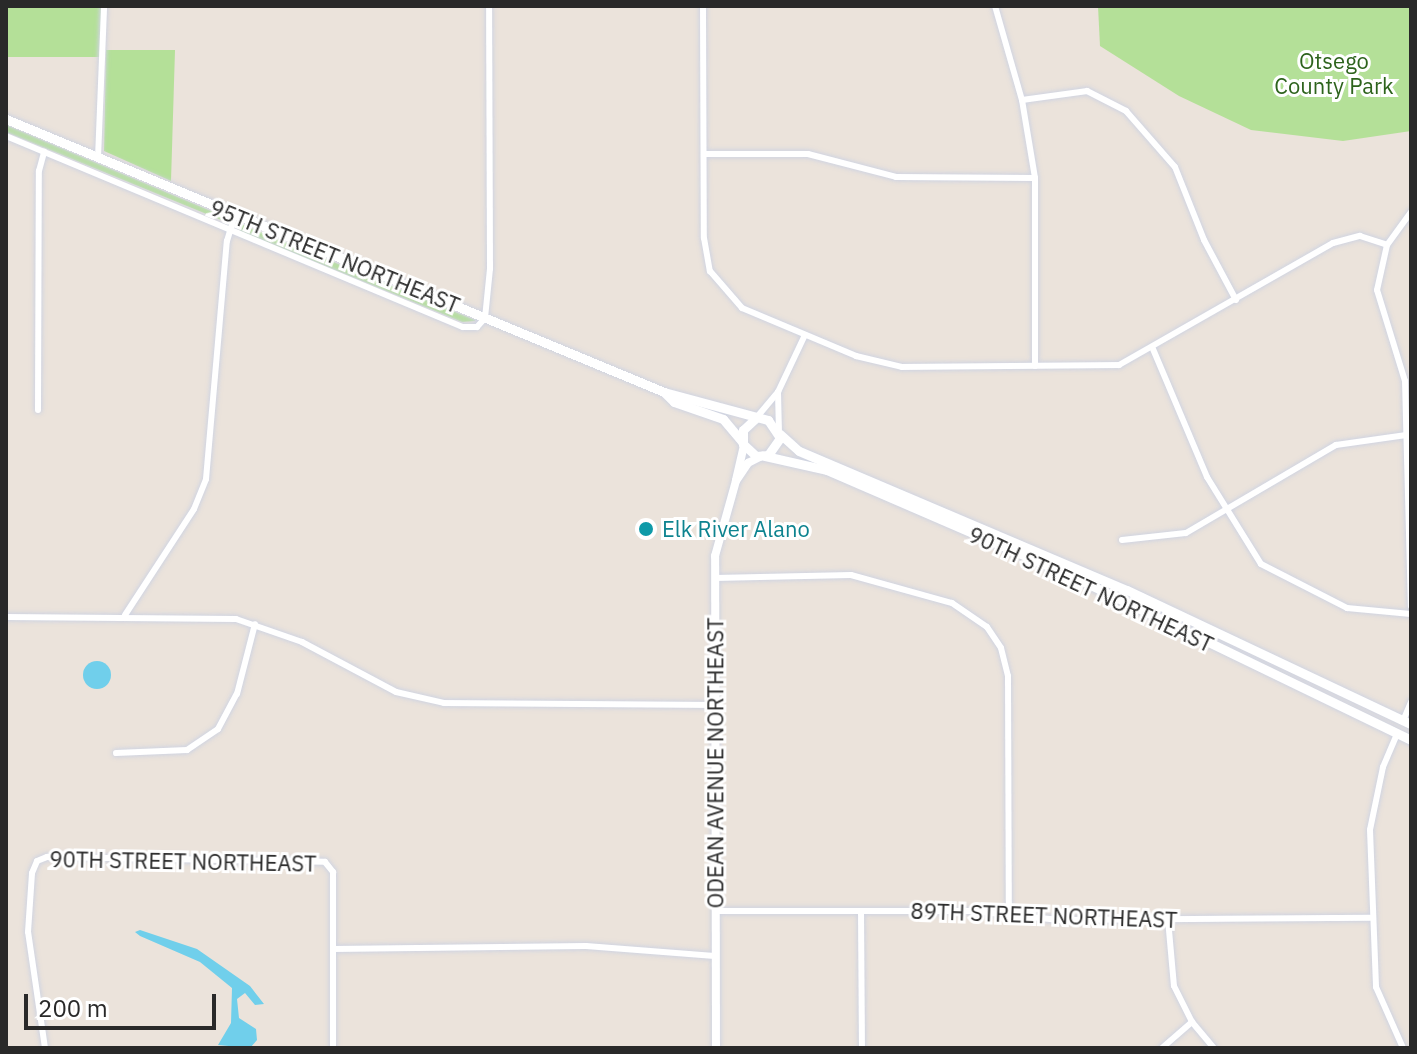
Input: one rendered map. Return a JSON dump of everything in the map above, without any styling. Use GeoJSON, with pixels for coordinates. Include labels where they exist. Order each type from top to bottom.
{"type":"FeatureCollection","features":[{"type":"Feature","properties":{"kind":"main road","name":"95TH STREET NORTHEAST"},"geometry":{"type":"LineString","coordinates":[[6,119],[664,392]]}},
{"type":"Feature","properties":{"kind":"main road"},"geometry":{"type":"LineString","coordinates":[[664,392],[773,423],[780,433],[777,448],[764,456],[743,445],[723,419],[674,402],[664,392]]}},
{"type":"Feature","properties":{"kind":"main road"},"geometry":{"type":"LineString","coordinates":[[743,445],[743,430],[756,418]]}},
{"type":"Feature","properties":{"kind":"main road","name":"90TH STREET NORTHEAST"},"geometry":{"type":"LineString","coordinates":[[780,433],[799,451],[1127,590],[1406,724]]}},
{"type":"Feature","properties":{"kind":"main road","name":"90TH STREET NORTHEAST"},"geometry":{"type":"LineString","coordinates":[[764,456],[827,470],[1076,578],[1403,737]]}},
{"type":"Feature","properties":{"kind":"main road"},"geometry":{"type":"LineString","coordinates":[[1382,727],[1406,724],[1403,737]]}},
{"type":"Feature","properties":{"kind":"street"},"geometry":{"type":"LineString","coordinates":[[98,158],[104,6]]}},
{"type":"Feature","properties":{"kind":"street"},"geometry":{"type":"LineString","coordinates":[[6,136],[463,327],[481,326],[485,318],[489,6]]}},
{"type":"Feature","properties":{"kind":"street"},"geometry":{"type":"LineString","coordinates":[[703,6],[704,238],[715,280],[742,308],[869,361],[898,366],[1119,365],[1153,349],[1343,239],[1368,237],[1387,245]]}},
{"type":"Feature","properties":{"kind":"street"},"geometry":{"type":"LineString","coordinates":[[995,6],[1022,100],[1035,178],[1035,366]]}},
{"type":"Feature","properties":{"kind":"street"},"geometry":{"type":"LineString","coordinates":[[1022,100],[1074,90],[1109,99],[1165,152],[1236,300]]}},
{"type":"Feature","properties":{"kind":"street"},"geometry":{"type":"LineString","coordinates":[[38,410],[39,171],[44,152]]}},
{"type":"Feature","properties":{"kind":"street"},"geometry":{"type":"LineString","coordinates":[[704,154],[808,154],[896,177],[1035,178]]}},
{"type":"Feature","properties":{"kind":"street"},"geometry":{"type":"LineString","coordinates":[[1411,212],[1387,245],[1378,270],[1377,299],[1404,370],[1411,606]]}},
{"type":"Feature","properties":{"kind":"street"},"geometry":{"type":"LineString","coordinates":[[125,615],[194,509],[206,479],[230,229],[235,215]]}},
{"type":"Feature","properties":{"kind":"street"},"geometry":{"type":"LineString","coordinates":[[756,418],[778,392],[805,335]]}},
{"type":"Feature","properties":{"kind":"street"},"geometry":{"type":"LineString","coordinates":[[1153,349],[1225,511],[1261,564],[1273,573],[1356,612],[1411,614]]}},
{"type":"Feature","properties":{"kind":"street"},"geometry":{"type":"LineString","coordinates":[[778,392],[780,433]]}},
{"type":"Feature","properties":{"kind":"street"},"geometry":{"type":"LineString","coordinates":[[1122,540],[1175,536],[1225,511],[1347,440],[1406,435]]}},
{"type":"Feature","properties":{"kind":"street","name":"ODEAN AVENUE NORTHEAST"},"geometry":{"type":"LineString","coordinates":[[716,1048],[715,578],[720,531],[736,481],[743,445]]}},
{"type":"Feature","properties":{"kind":"street","name":"ODEAN AVENUE NORTHEAST"},"geometry":{"type":"LineString","coordinates":[[736,481],[748,463],[764,456]]}},
{"type":"Feature","properties":{"kind":"street"},"geometry":{"type":"LineString","coordinates":[[715,578],[825,572],[857,576],[963,607],[1001,648],[1008,676],[1009,916]]}},
{"type":"Feature","properties":{"kind":"street"},"geometry":{"type":"LineString","coordinates":[[6,617],[218,616],[255,624],[302,642],[379,684],[444,703],[715,705]]}},
{"type":"Feature","properties":{"kind":"street"},"geometry":{"type":"LineString","coordinates":[[116,753],[187,750],[218,729],[237,694],[255,624]]}},
{"type":"Feature","properties":{"kind":"street"},"geometry":{"type":"LineString","coordinates":[[1406,724],[1411,702]]}},
{"type":"Feature","properties":{"kind":"street"},"geometry":{"type":"LineString","coordinates":[[1403,737],[1371,817],[1372,918],[1378,997],[1403,1048]]}},
{"type":"Feature","properties":{"kind":"street","name":"90TH STREET NORTHEAST"},"geometry":{"type":"LineString","coordinates":[[45,1048],[28,932],[37,861],[316,859],[329,864],[333,949]]}},
{"type":"Feature","properties":{"kind":"street","name":"89TH STREET NORTHEAST"},"geometry":{"type":"LineString","coordinates":[[715,911],[861,911],[1168,919],[1372,918]]}},
{"type":"Feature","properties":{"kind":"street"},"geometry":{"type":"LineString","coordinates":[[861,911],[862,1048]]}},
{"type":"Feature","properties":{"kind":"street"},"geometry":{"type":"LineString","coordinates":[[1168,919],[1169,969],[1192,1022],[1214,1048]]}},
{"type":"Feature","properties":{"kind":"street"},"geometry":{"type":"LineString","coordinates":[[333,1048],[333,949],[612,947],[715,956]]}},
{"type":"Feature","properties":{"kind":"street"},"geometry":{"type":"LineString","coordinates":[[1162,1048],[1192,1022]]}},
{"type":"Feature","properties":{"kind":"green space"},"geometry":{"type":"Polygon","coordinates":[[[6,6],[101,6],[101,57],[6,57],[6,6]]]}},
{"type":"Feature","properties":{"kind":"green space","name":"Otsego County Park"},"geometry":{"type":"Polygon","coordinates":[[[1098,6],[1411,6],[1411,131],[1343,141],[1251,130],[1179,96],[1100,46],[1098,6]]]}},
{"type":"Feature","properties":{"kind":"green space"},"geometry":{"type":"Polygon","coordinates":[[[106,50],[175,50],[171,181],[104,151],[106,50]]]}},
{"type":"Feature","properties":{"kind":"green space"},"geometry":{"type":"Polygon","coordinates":[[[6,125],[223,216],[226,222],[6,132],[6,125]]]}},
{"type":"Feature","properties":{"kind":"green space"},"geometry":{"type":"Polygon","coordinates":[[[241,224],[475,321],[462,322],[240,231],[236,226],[241,224]]]}},
{"type":"Feature","properties":{"kind":"water"},"geometry":{"type":"Polygon","coordinates":[[[97,661],[107,665],[111,675],[107,685],[97,689],[87,685],[83,675],[87,665],[97,661]]]}},
{"type":"Feature","properties":{"kind":"water"},"geometry":{"type":"Polygon","coordinates":[[[140,930],[197,949],[250,986],[264,1004],[255,1005],[245,993],[237,999],[239,1018],[256,1029],[257,1040],[250,1048],[218,1045],[231,1023],[232,988],[200,962],[135,932],[140,930]]]}},
{"type":"Feature","properties":{"kind":"place","name":"Elk River Alano"},"geometry":{"type":"Point","coordinates":[646,529]}}]}
